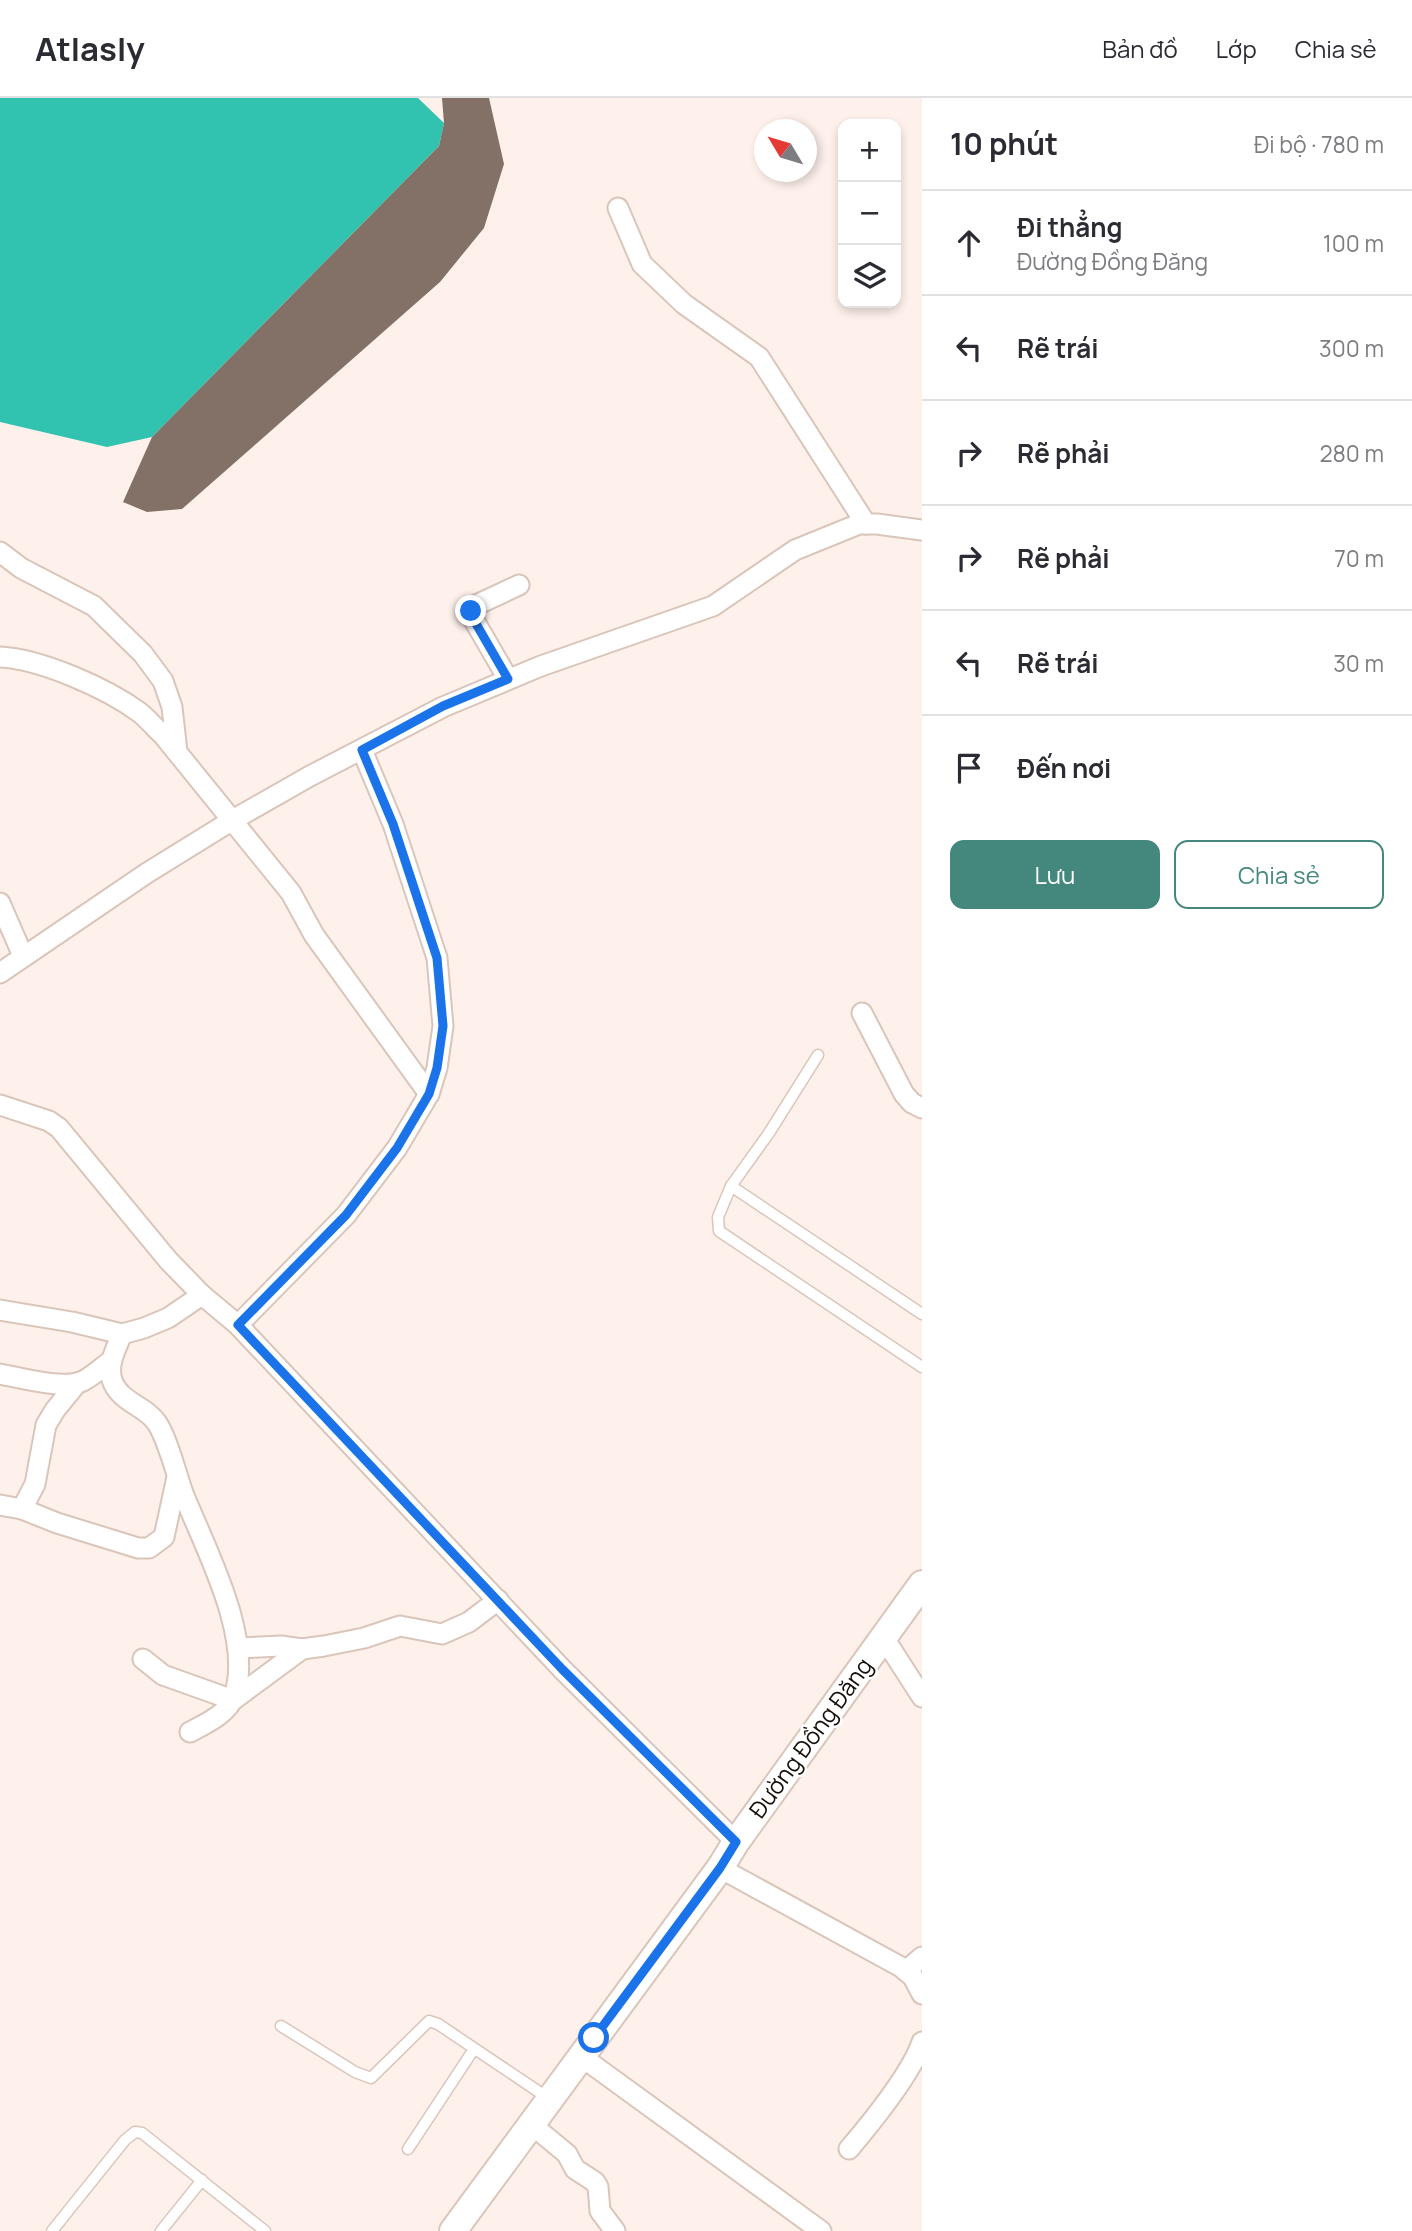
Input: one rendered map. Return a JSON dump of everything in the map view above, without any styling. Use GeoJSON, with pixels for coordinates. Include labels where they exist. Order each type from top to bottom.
{"type":"FeatureCollection","features":[{"type":"Feature","properties":{"kind":"main road","name":"Đường Đồng Đăng"},"geometry":{"type":"LineString","coordinates":[[453,2231],[720,1868],[922,1584]]}},
{"type":"Feature","properties":{"kind":"street"},"geometry":{"type":"LineString","coordinates":[[618,208],[642,264],[684,304],[759,357],[866,524]]}},
{"type":"Feature","properties":{"kind":"street"},"geometry":{"type":"LineString","coordinates":[[0,973],[147,873],[231,821],[443,706],[508,679],[713,606],[795,550],[859,524],[922,530]]}},
{"type":"Feature","properties":{"kind":"street"},"geometry":{"type":"LineString","coordinates":[[0,552],[21,568],[94,606],[143,654],[163,681],[172,707],[177,753]]}},
{"type":"Feature","properties":{"kind":"street"},"geometry":{"type":"LineString","coordinates":[[508,679],[471,611],[474,606],[519,585]]}},
{"type":"Feature","properties":{"kind":"street"},"geometry":{"type":"LineString","coordinates":[[0,657],[31,660],[108,693],[141,713],[177,753],[290,893],[314,935],[429,1094]]}},
{"type":"Feature","properties":{"kind":"street"},"geometry":{"type":"LineString","coordinates":[[238,1325],[346,1215],[397,1148],[429,1094],[437,1068],[443,1026],[437,958],[393,824],[362,750]]}},
{"type":"Feature","properties":{"kind":"street"},"geometry":{"type":"LineString","coordinates":[[0,903],[23,956]]}},
{"type":"Feature","properties":{"kind":"street"},"geometry":{"type":"LineString","coordinates":[[862,1013],[904,1094],[912,1103],[922,1108]]}},
{"type":"Feature","properties":{"kind":"street"},"geometry":{"type":"LineString","coordinates":[[0,1105],[49,1121],[59,1128],[168,1261],[202,1295],[238,1325],[562,1669],[736,1842]]}},
{"type":"Feature","properties":{"kind":"street"},"geometry":{"type":"LineString","coordinates":[[0,1310],[72,1322],[122,1334],[167,1318],[202,1295]]}},
{"type":"Feature","properties":{"kind":"street"},"geometry":{"type":"LineString","coordinates":[[122,1334],[111,1361],[110,1376],[122,1397],[159,1425],[211,1557],[239,1648],[239,1679],[233,1700]]}},
{"type":"Feature","properties":{"kind":"street"},"geometry":{"type":"LineString","coordinates":[[0,1374],[77,1383],[111,1361]]}},
{"type":"Feature","properties":{"kind":"street"},"geometry":{"type":"LineString","coordinates":[[22,1509],[35,1484],[46,1424],[77,1383]]}},
{"type":"Feature","properties":{"kind":"street"},"geometry":{"type":"LineString","coordinates":[[0,1505],[22,1509],[57,1523],[138,1548],[149,1548],[164,1536],[177,1476]]}},
{"type":"Feature","properties":{"kind":"street"},"geometry":{"type":"LineString","coordinates":[[239,1648],[281,1646],[302,1649],[364,1638],[400,1626],[442,1634],[469,1622],[498,1601]]}},
{"type":"Feature","properties":{"kind":"street"},"geometry":{"type":"LineString","coordinates":[[884,1638],[922,1697]]}},
{"type":"Feature","properties":{"kind":"street"},"geometry":{"type":"LineString","coordinates":[[190,1732],[216,1718],[233,1700],[302,1649]]}},
{"type":"Feature","properties":{"kind":"street"},"geometry":{"type":"LineString","coordinates":[[143,1659],[163,1675],[233,1700]]}},
{"type":"Feature","properties":{"kind":"street"},"geometry":{"type":"LineString","coordinates":[[720,1868],[906,1971],[913,1977],[922,1994]]}},
{"type":"Feature","properties":{"kind":"street"},"geometry":{"type":"LineString","coordinates":[[906,1971],[922,1957]]}},
{"type":"Feature","properties":{"kind":"street"},"geometry":{"type":"LineString","coordinates":[[849,2149],[870,2125],[922,2042]]}},
{"type":"Feature","properties":{"kind":"street"},"geometry":{"type":"LineString","coordinates":[[582,2057],[821,2231]]}},
{"type":"Feature","properties":{"kind":"street"},"geometry":{"type":"LineString","coordinates":[[532,2125],[567,2154],[575,2169],[595,2182],[598,2187],[600,2211],[615,2231]]}},
{"type":"Feature","properties":{"kind":"lane"},"geometry":{"type":"LineString","coordinates":[[818,1055],[769,1133],[731,1186],[718,1217],[719,1231],[922,1367]]}},
{"type":"Feature","properties":{"kind":"lane"},"geometry":{"type":"LineString","coordinates":[[731,1186],[922,1314]]}},
{"type":"Feature","properties":{"kind":"lane"},"geometry":{"type":"LineString","coordinates":[[281,2026],[355,2072],[371,2078],[429,2021],[439,2024],[551,2099]]}},
{"type":"Feature","properties":{"kind":"lane"},"geometry":{"type":"LineString","coordinates":[[408,2149],[474,2049]]}},
{"type":"Feature","properties":{"kind":"lane"},"geometry":{"type":"LineString","coordinates":[[52,2231],[124,2140],[135,2132],[142,2133],[265,2231]]}},
{"type":"Feature","properties":{"kind":"lane"},"geometry":{"type":"LineString","coordinates":[[161,2231],[202,2180]]}},
{"type":"Feature","properties":{"kind":"water"},"geometry":{"type":"Polygon","coordinates":[[[0,98],[418,98],[444,123],[439,146],[152,437],[107,447],[0,422],[0,98]]]}},
{"type":"Feature","properties":{"kind":"building"},"geometry":{"type":"Polygon","coordinates":[[[442,98],[489,98],[504,164],[484,228],[440,282],[182,509],[147,512],[123,502],[152,437],[439,146],[444,123],[442,98]]]}},
{"type":"Feature","properties":{"kind":"route"},"geometry":{"type":"LineString","coordinates":[[471,611],[508,679],[443,706],[362,750],[393,824],[437,958],[443,1026],[437,1068],[429,1094],[397,1148],[346,1215],[238,1325],[562,1669],[736,1842],[720,1868],[594,2038]]}}]}
